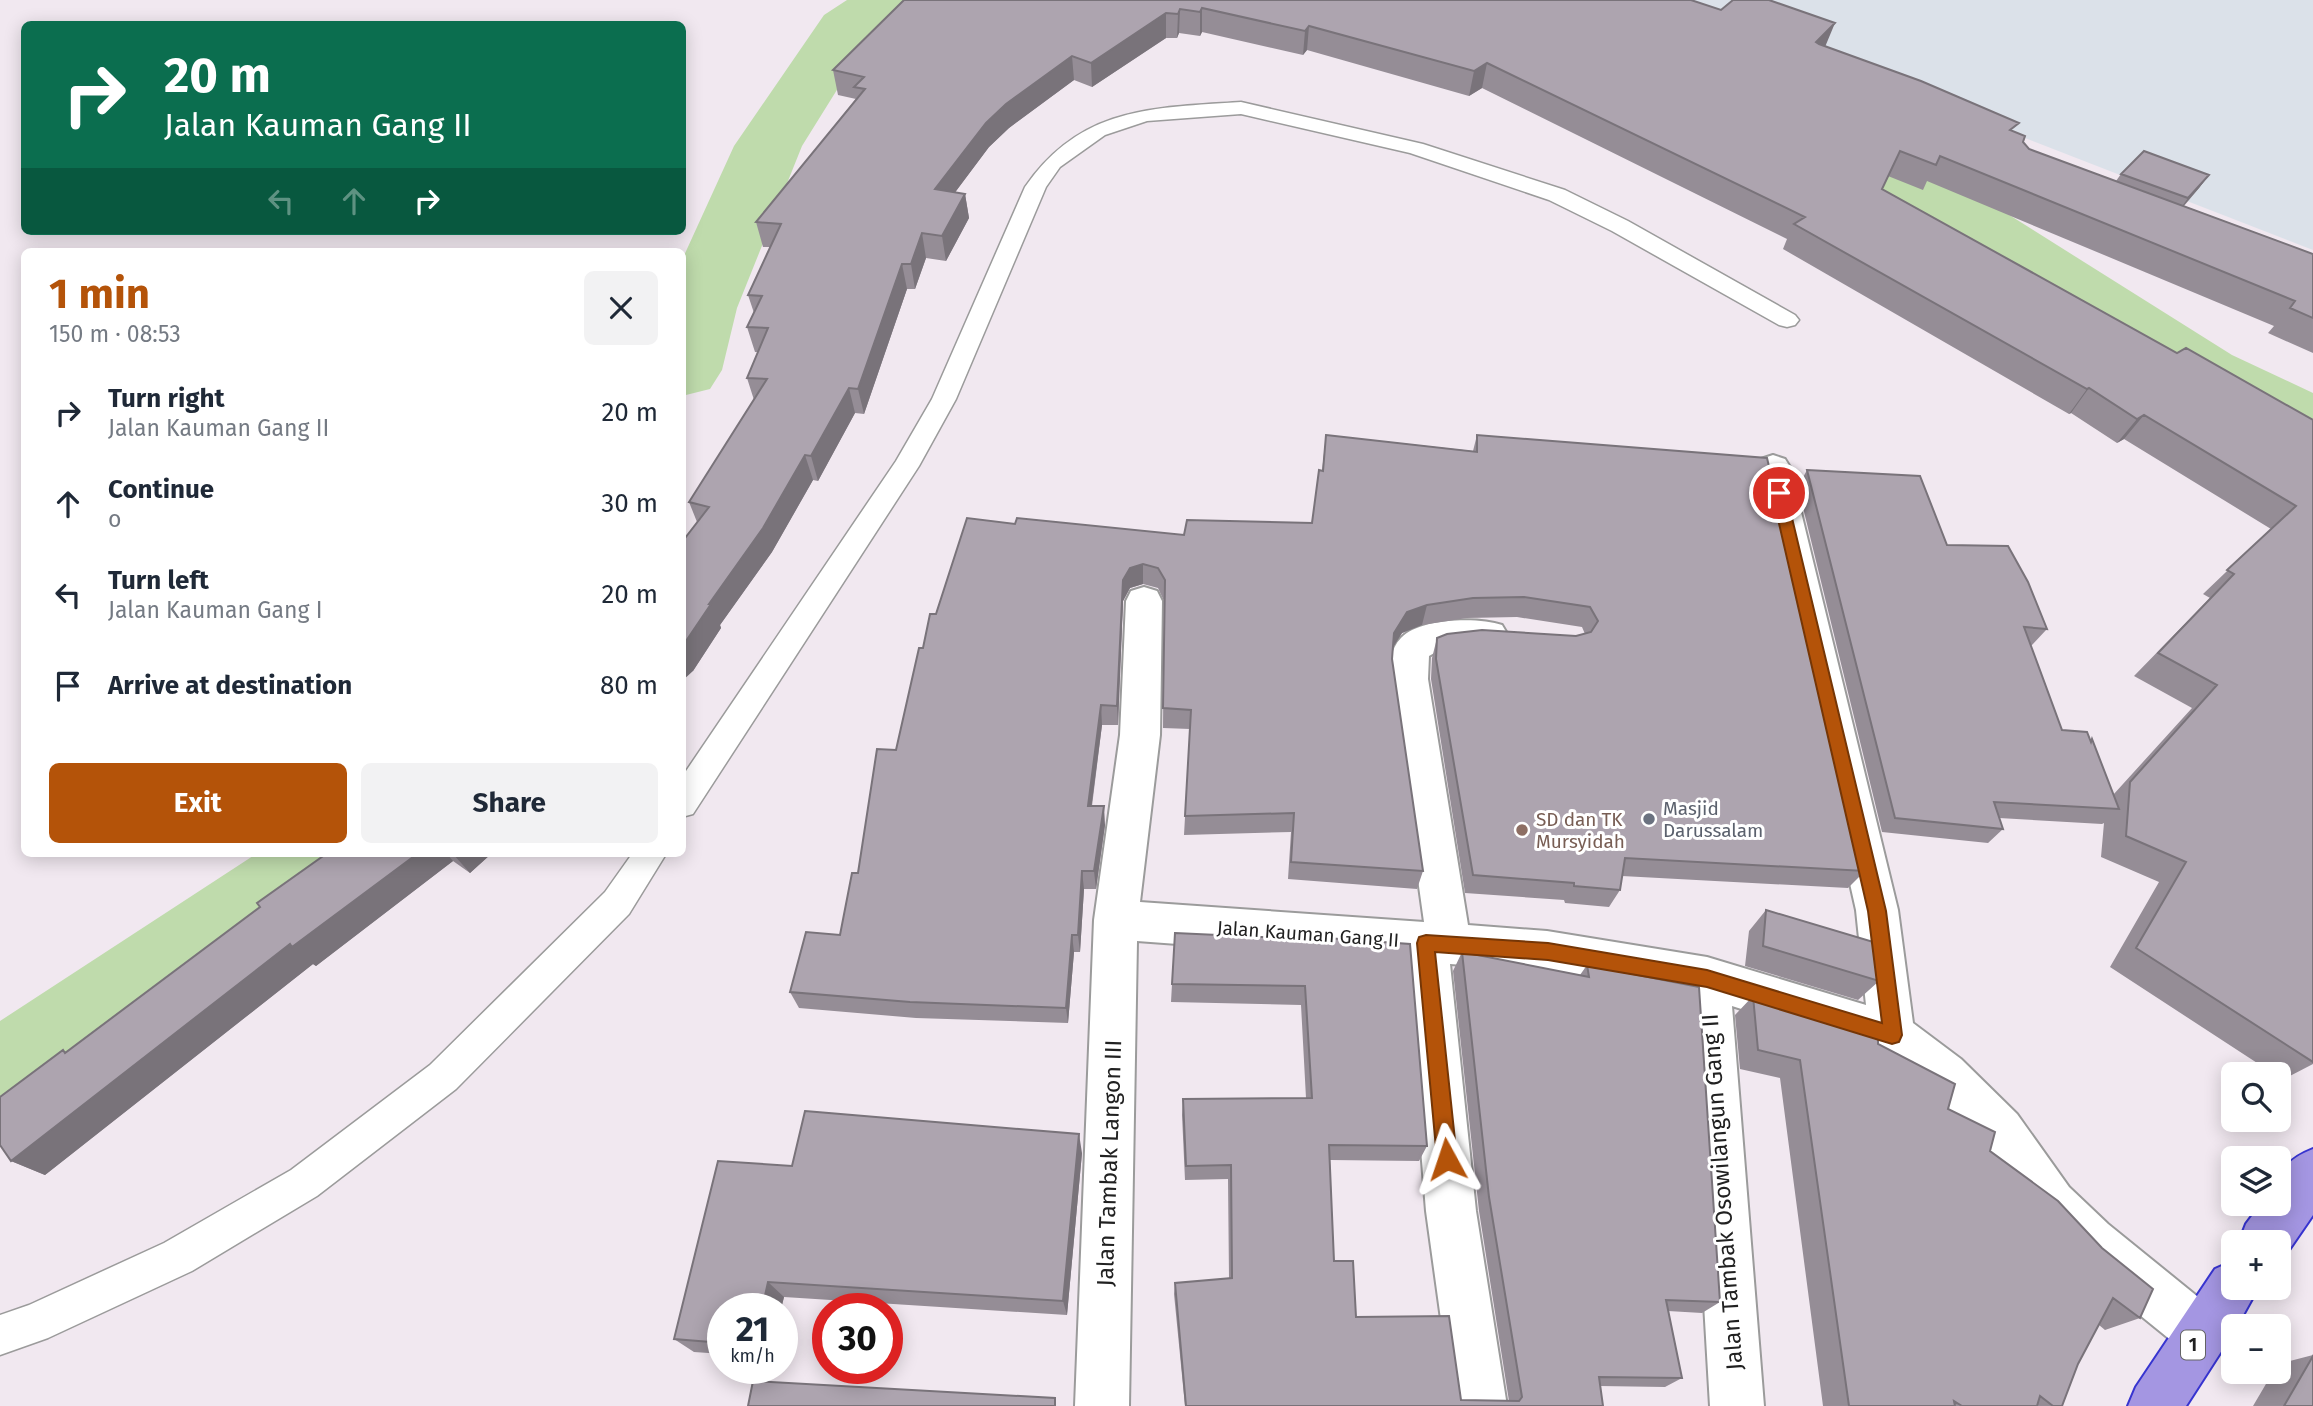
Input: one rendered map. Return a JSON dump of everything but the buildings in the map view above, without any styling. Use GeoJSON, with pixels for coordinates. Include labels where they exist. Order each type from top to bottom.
{"type":"FeatureCollection","features":[{"type":"Feature","properties":{"kind":"highway"},"geometry":{"type":"LineString","coordinates":[[2273,1230],[2313,1173]]}},
{"type":"Feature","properties":{"kind":"highway","name":"1"},"geometry":{"type":"LineString","coordinates":[[2155,1406],[2224,1300]]}},
{"type":"Feature","properties":{"kind":"street"},"geometry":{"type":"LineString","coordinates":[[1773,467],[1877,911],[1892,1035]]}},
{"type":"Feature","properties":{"kind":"street","name":"Jalan Tambak Langon III"},"geometry":{"type":"LineString","coordinates":[[1102,1406],[1116,920],[1140,735],[1144,601]]}},
{"type":"Feature","properties":{"kind":"street"},"geometry":{"type":"LineString","coordinates":[[1480,1406],[1451,1211],[1437,944],[1409,679],[1410,652],[1418,643],[1460,634],[1527,638]]}},
{"type":"Feature","properties":{"kind":"street","name":"Jalan Kauman Gang II"},"geometry":{"type":"LineString","coordinates":[[1116,920],[1548,951],[1707,978],[1892,1035],[1945,1075],[2000,1131],[2052,1204],[2090,1242],[2201,1332]]}},
{"type":"Feature","properties":{"kind":"street","name":"Jalan Tambak Osowilangun Gang II"},"geometry":{"type":"LineString","coordinates":[[1707,978],[1737,1406]]}},
{"type":"Feature","properties":{"kind":"lane"},"geometry":{"type":"LineString","coordinates":[[686,798],[906,466],[944,399],[1036,187],[1053,163],[1098,131],[1145,115],[1241,108],[1416,148],[1557,195],[1620,226],[1787,320]]}},
{"type":"Feature","properties":{"kind":"lane"},"geometry":{"type":"LineString","coordinates":[[0,1335],[34,1324],[178,1257],[304,1182],[443,1077],[617,903],[647,857]]}},
{"type":"Feature","properties":{"kind":"shaded area"},"geometry":{"type":"Polygon","coordinates":[[[1644,0],[2313,0],[2313,250],[1745,29],[1644,0]]]}},
{"type":"Feature","properties":{"kind":"waterway"},"geometry":{"type":"LineString","coordinates":[[686,355],[699,308],[768,146],[845,28],[887,0]]}},
{"type":"Feature","properties":{"kind":"waterway"},"geometry":{"type":"LineString","coordinates":[[1765,116],[1946,206],[2204,374],[2313,427]]}},
{"type":"Feature","properties":{"kind":"waterway"},"geometry":{"type":"LineString","coordinates":[[0,1083],[14,1080],[340,857]]}},
{"type":"Feature","properties":{"kind":"place","name":"Masjid Darussalam"},"geometry":{"type":"Point","coordinates":[1649,819]}},
{"type":"Feature","properties":{"kind":"place","name":"SD dan TK Mursyidah"},"geometry":{"type":"Point","coordinates":[1522,830]}},
{"type":"Feature","properties":{"kind":"route"},"geometry":{"type":"LineString","coordinates":[[1447,1159],[1426,943],[1548,951],[1707,978],[1892,1035],[1877,911],[1779,493]]}}]}
